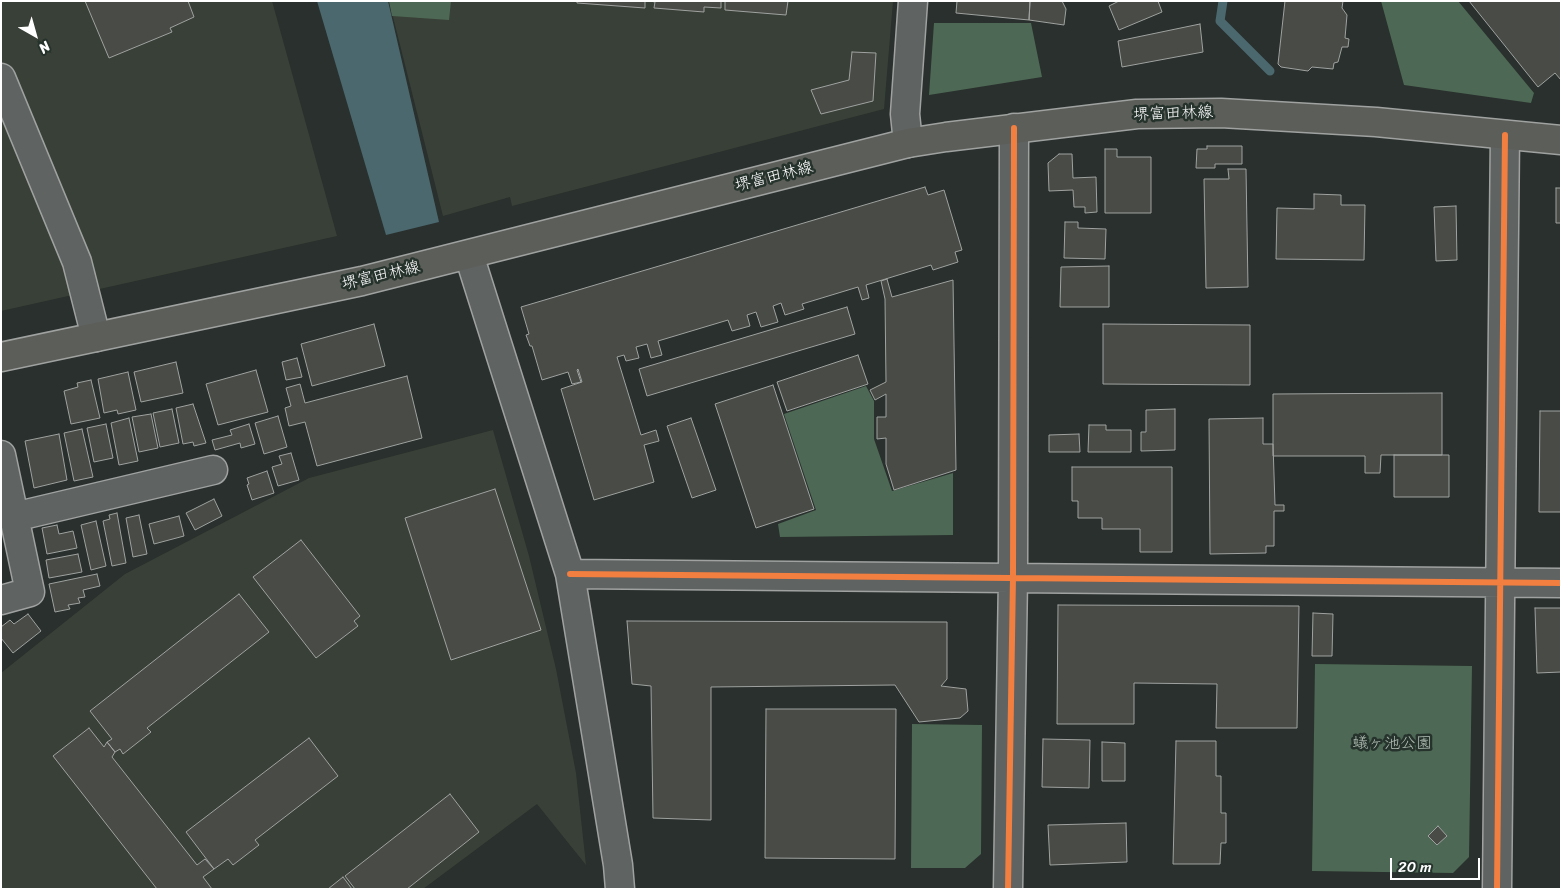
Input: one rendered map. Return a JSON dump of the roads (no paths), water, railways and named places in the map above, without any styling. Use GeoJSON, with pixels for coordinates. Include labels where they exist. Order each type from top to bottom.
{"type":"FeatureCollection","features":[{"type":"Feature","properties":{"kind":"main road","name":"堺富田林線"},"geometry":{"type":"LineString","coordinates":[[1,357],[362,281],[908,143],[1014,128],[1137,114],[1221,113],[1376,122],[1561,140]]}},
{"type":"Feature","properties":{"kind":"street"},"geometry":{"type":"LineString","coordinates":[[908,143],[906,114],[913,1]]}},
{"type":"Feature","properties":{"kind":"street"},"geometry":{"type":"LineString","coordinates":[[1,78],[77,262],[96,337]]}},
{"type":"Feature","properties":{"kind":"street"},"geometry":{"type":"LineString","coordinates":[[1008,889],[1013,578],[1014,128]]}},
{"type":"Feature","properties":{"kind":"street"},"geometry":{"type":"LineString","coordinates":[[1497,889],[1505,135]]}},
{"type":"Feature","properties":{"kind":"street"},"geometry":{"type":"LineString","coordinates":[[469,255],[570,574],[618,865],[620,889]]}},
{"type":"Feature","properties":{"kind":"street"},"geometry":{"type":"LineString","coordinates":[[1,455],[30,592],[1,600]]}},
{"type":"Feature","properties":{"kind":"street"},"geometry":{"type":"LineString","coordinates":[[14,517],[214,470]]}},
{"type":"Feature","properties":{"kind":"street"},"geometry":{"type":"LineString","coordinates":[[570,574],[1561,583]]}},
{"type":"Feature","properties":{"kind":"water"},"geometry":{"type":"Polygon","coordinates":[[[317,1],[388,1],[439,222],[386,235],[317,1]]]}},
{"type":"Feature","properties":{"kind":"waterway"},"geometry":{"type":"LineString","coordinates":[[1223,1],[1220,21],[1270,71]]}},
{"type":"Feature","properties":{"kind":"park label","name":"蟻ヶ池公園"},"geometry":{"type":"Point","coordinates":[1392,744]}}]}
